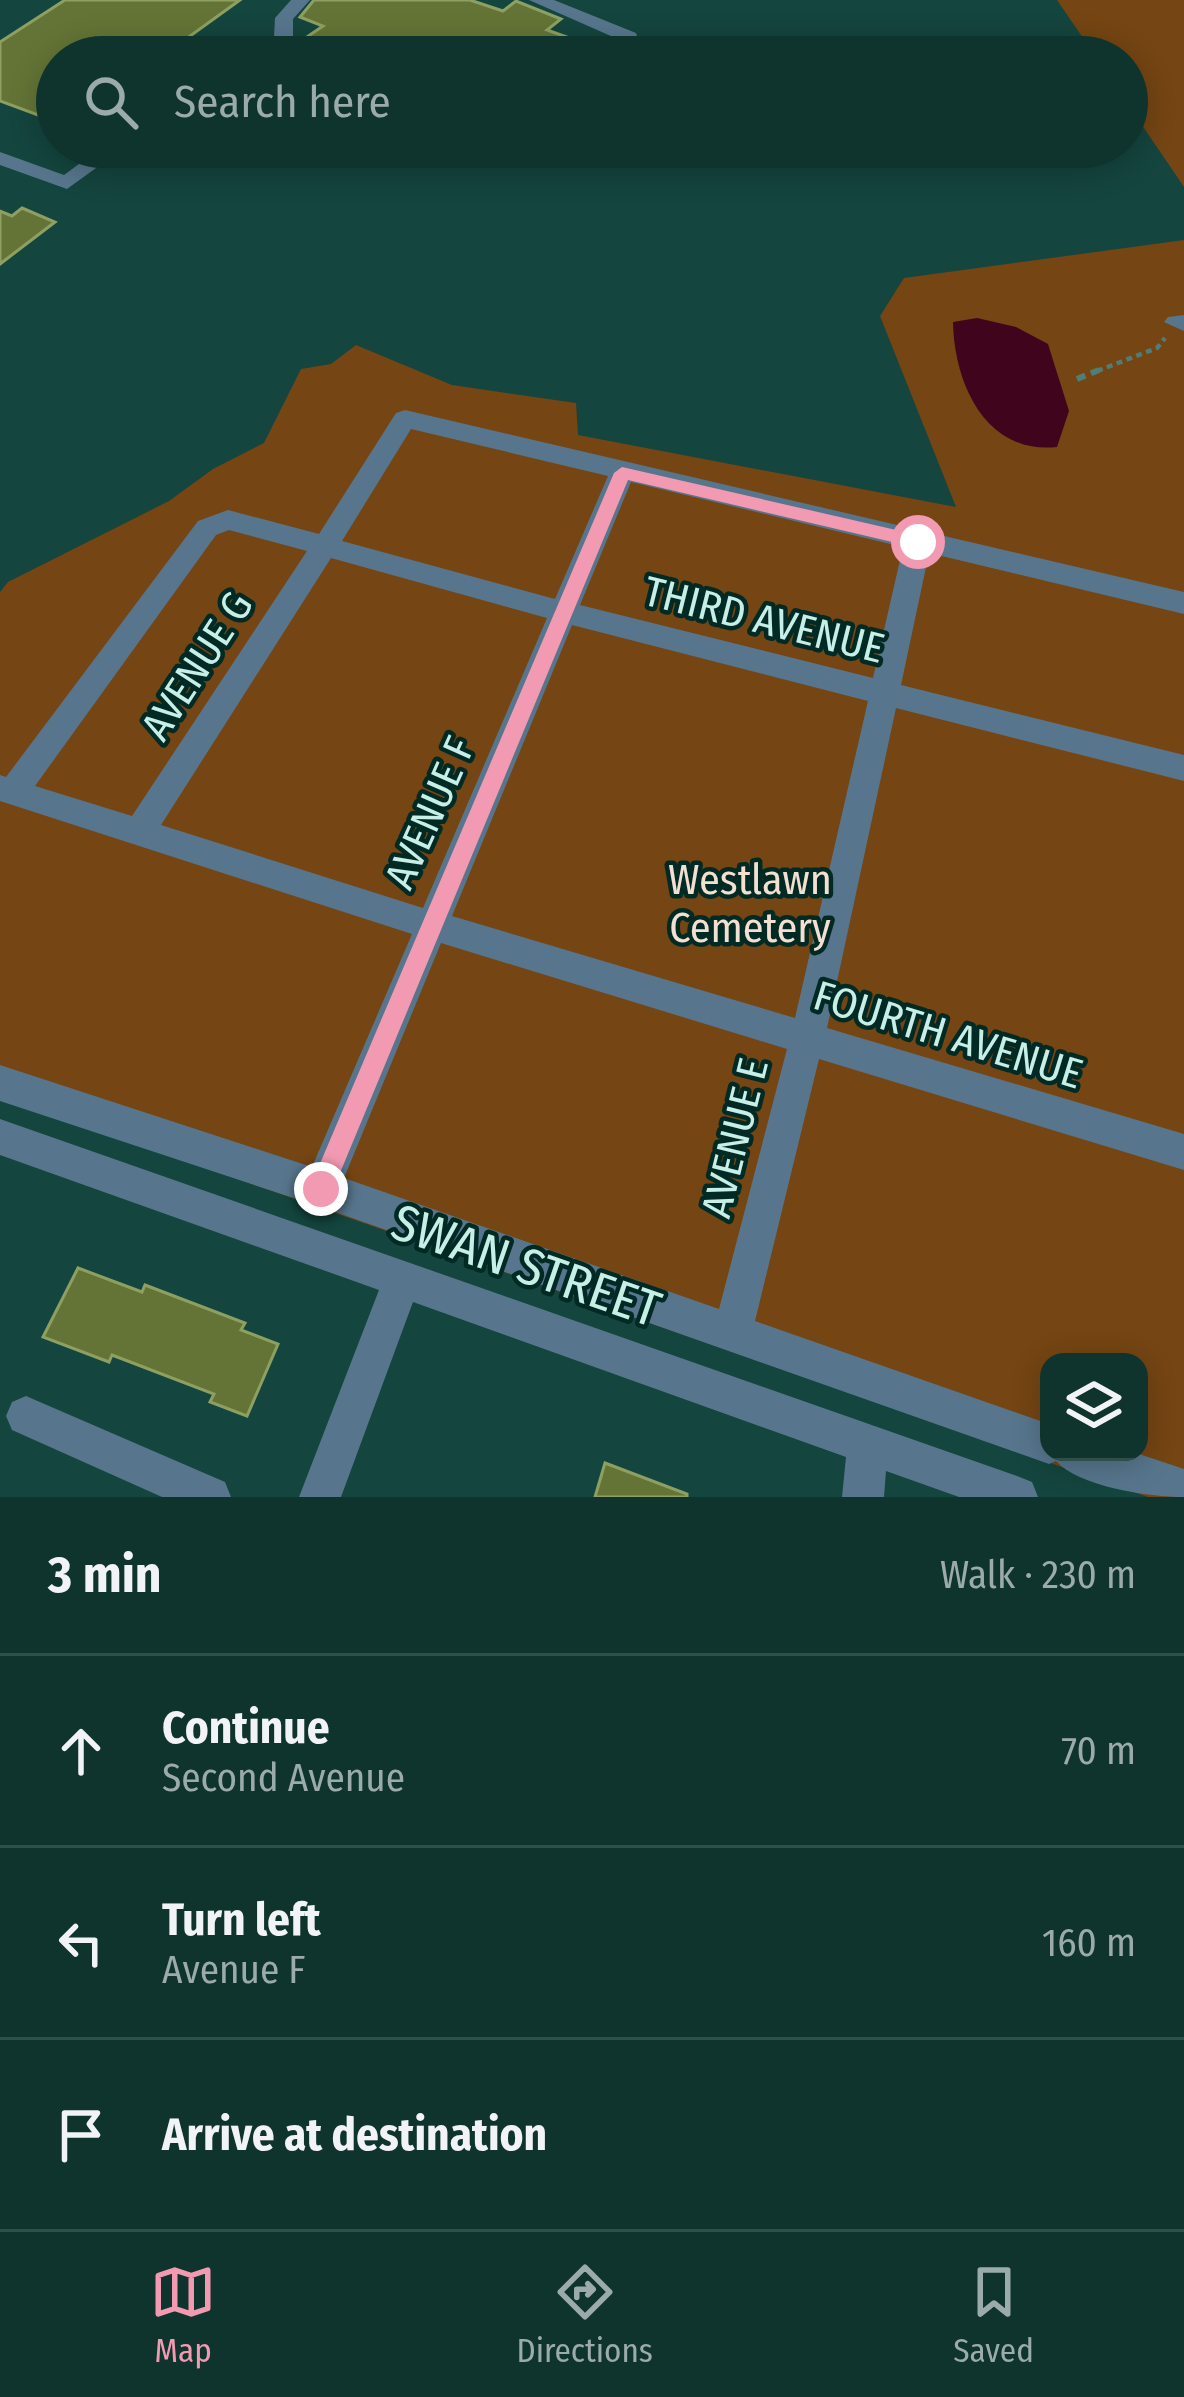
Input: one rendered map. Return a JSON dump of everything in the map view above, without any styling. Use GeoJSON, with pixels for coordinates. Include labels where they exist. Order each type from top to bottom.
{"type":"FeatureCollection","features":[{"type":"Feature","properties":{"kind":"street"},"geometry":{"type":"LineString","coordinates":[[284,36],[284,18],[301,0]]}},
{"type":"Feature","properties":{"kind":"street"},"geometry":{"type":"LineString","coordinates":[[538,0],[627,36]]}},
{"type":"Feature","properties":{"kind":"street"},"geometry":{"type":"LineString","coordinates":[[0,158],[67,183],[87,168]]}},
{"type":"Feature","properties":{"kind":"street","name":"AVENUE G"},"geometry":{"type":"LineString","coordinates":[[139,832],[405,419],[622,473]]}},
{"type":"Feature","properties":{"kind":"street"},"geometry":{"type":"LineString","coordinates":[[622,473],[1184,603]]}},
{"type":"Feature","properties":{"kind":"street","name":"AVENUE F"},"geometry":{"type":"LineString","coordinates":[[321,1189],[622,473]]}},
{"type":"Feature","properties":{"kind":"street","name":"THIRD AVENUE"},"geometry":{"type":"LineString","coordinates":[[6,790],[207,528],[228,520],[566,614],[1184,768]]}},
{"type":"Feature","properties":{"kind":"street","name":"AVENUE E"},"geometry":{"type":"LineString","coordinates":[[732,1334],[807,1040],[918,542]]}},
{"type":"Feature","properties":{"kind":"street","name":"FOURTH AVENUE"},"geometry":{"type":"LineString","coordinates":[[6,790],[430,926],[1184,1152]]}},
{"type":"Feature","properties":{"kind":"street"},"geometry":{"type":"LineString","coordinates":[[0,1083],[321,1189],[1040,1441]]}},
{"type":"Feature","properties":{"kind":"street","name":"SWAN STREET"},"geometry":{"type":"LineString","coordinates":[[0,1137],[1017,1497]]}},
{"type":"Feature","properties":{"kind":"street"},"geometry":{"type":"LineString","coordinates":[[320,1497],[402,1280]]}},
{"type":"Feature","properties":{"kind":"street"},"geometry":{"type":"LineString","coordinates":[[26,1417],[210,1497]]}},
{"type":"Feature","properties":{"kind":"street"},"geometry":{"type":"LineString","coordinates":[[863,1497],[868,1444]]}},
{"type":"Feature","properties":{"kind":"street"},"geometry":{"type":"LineString","coordinates":[[1099,1461],[1184,1490]]}},
{"type":"Feature","properties":{"kind":"path"},"geometry":{"type":"LineString","coordinates":[[1077,379],[1157,349],[1180,322]]}},
{"type":"Feature","properties":{"kind":"green space"},"geometry":{"type":"Polygon","coordinates":[[[1057,0],[1184,0],[1184,187],[1148,134],[1148,36],[1082,36],[1057,0]]]}},
{"type":"Feature","properties":{"kind":"green space","name":"Westlawn Cemetery"},"geometry":{"type":"Polygon","coordinates":[[[1184,240],[1184,1497],[1148,1497],[1045,1461],[1148,1461],[1148,1353],[1040,1353],[1040,1459],[0,1096],[0,592],[8,582],[169,501],[213,469],[264,443],[301,369],[331,364],[356,345],[452,385],[576,403],[578,435],[956,507],[880,316],[904,278],[1184,240]]]}},
{"type":"Feature","properties":{"kind":"shaded area"},"geometry":{"type":"Polygon","coordinates":[[[977,318],[1016,327],[1048,344],[1069,411],[1057,447],[1011,440],[979,411],[960,369],[953,322],[977,318]]]}},
{"type":"Feature","properties":{"kind":"building"},"geometry":{"type":"Polygon","coordinates":[[[65,0],[240,0],[190,36],[36,36],[36,114],[0,101],[0,42],[65,0]]]}},
{"type":"Feature","properties":{"kind":"building"},"geometry":{"type":"Polygon","coordinates":[[[314,0],[470,0],[503,11],[516,1],[561,19],[547,30],[564,36],[308,36],[323,26],[300,17],[314,0]]]}},
{"type":"Feature","properties":{"kind":"building"},"geometry":{"type":"Polygon","coordinates":[[[22,208],[55,222],[0,264],[0,211],[12,216],[22,208]]]}},
{"type":"Feature","properties":{"kind":"building"},"geometry":{"type":"Polygon","coordinates":[[[78,1268],[142,1292],[145,1285],[245,1323],[241,1330],[278,1344],[247,1416],[210,1402],[214,1394],[112,1355],[109,1362],[43,1337],[78,1268]]]}},
{"type":"Feature","properties":{"kind":"building"},"geometry":{"type":"Polygon","coordinates":[[[605,1463],[687,1494],[687,1497],[595,1497],[605,1463]]]}},
{"type":"Feature","properties":{"kind":"route"},"geometry":{"type":"LineString","coordinates":[[321,1189],[622,473],[918,542]]}}]}
